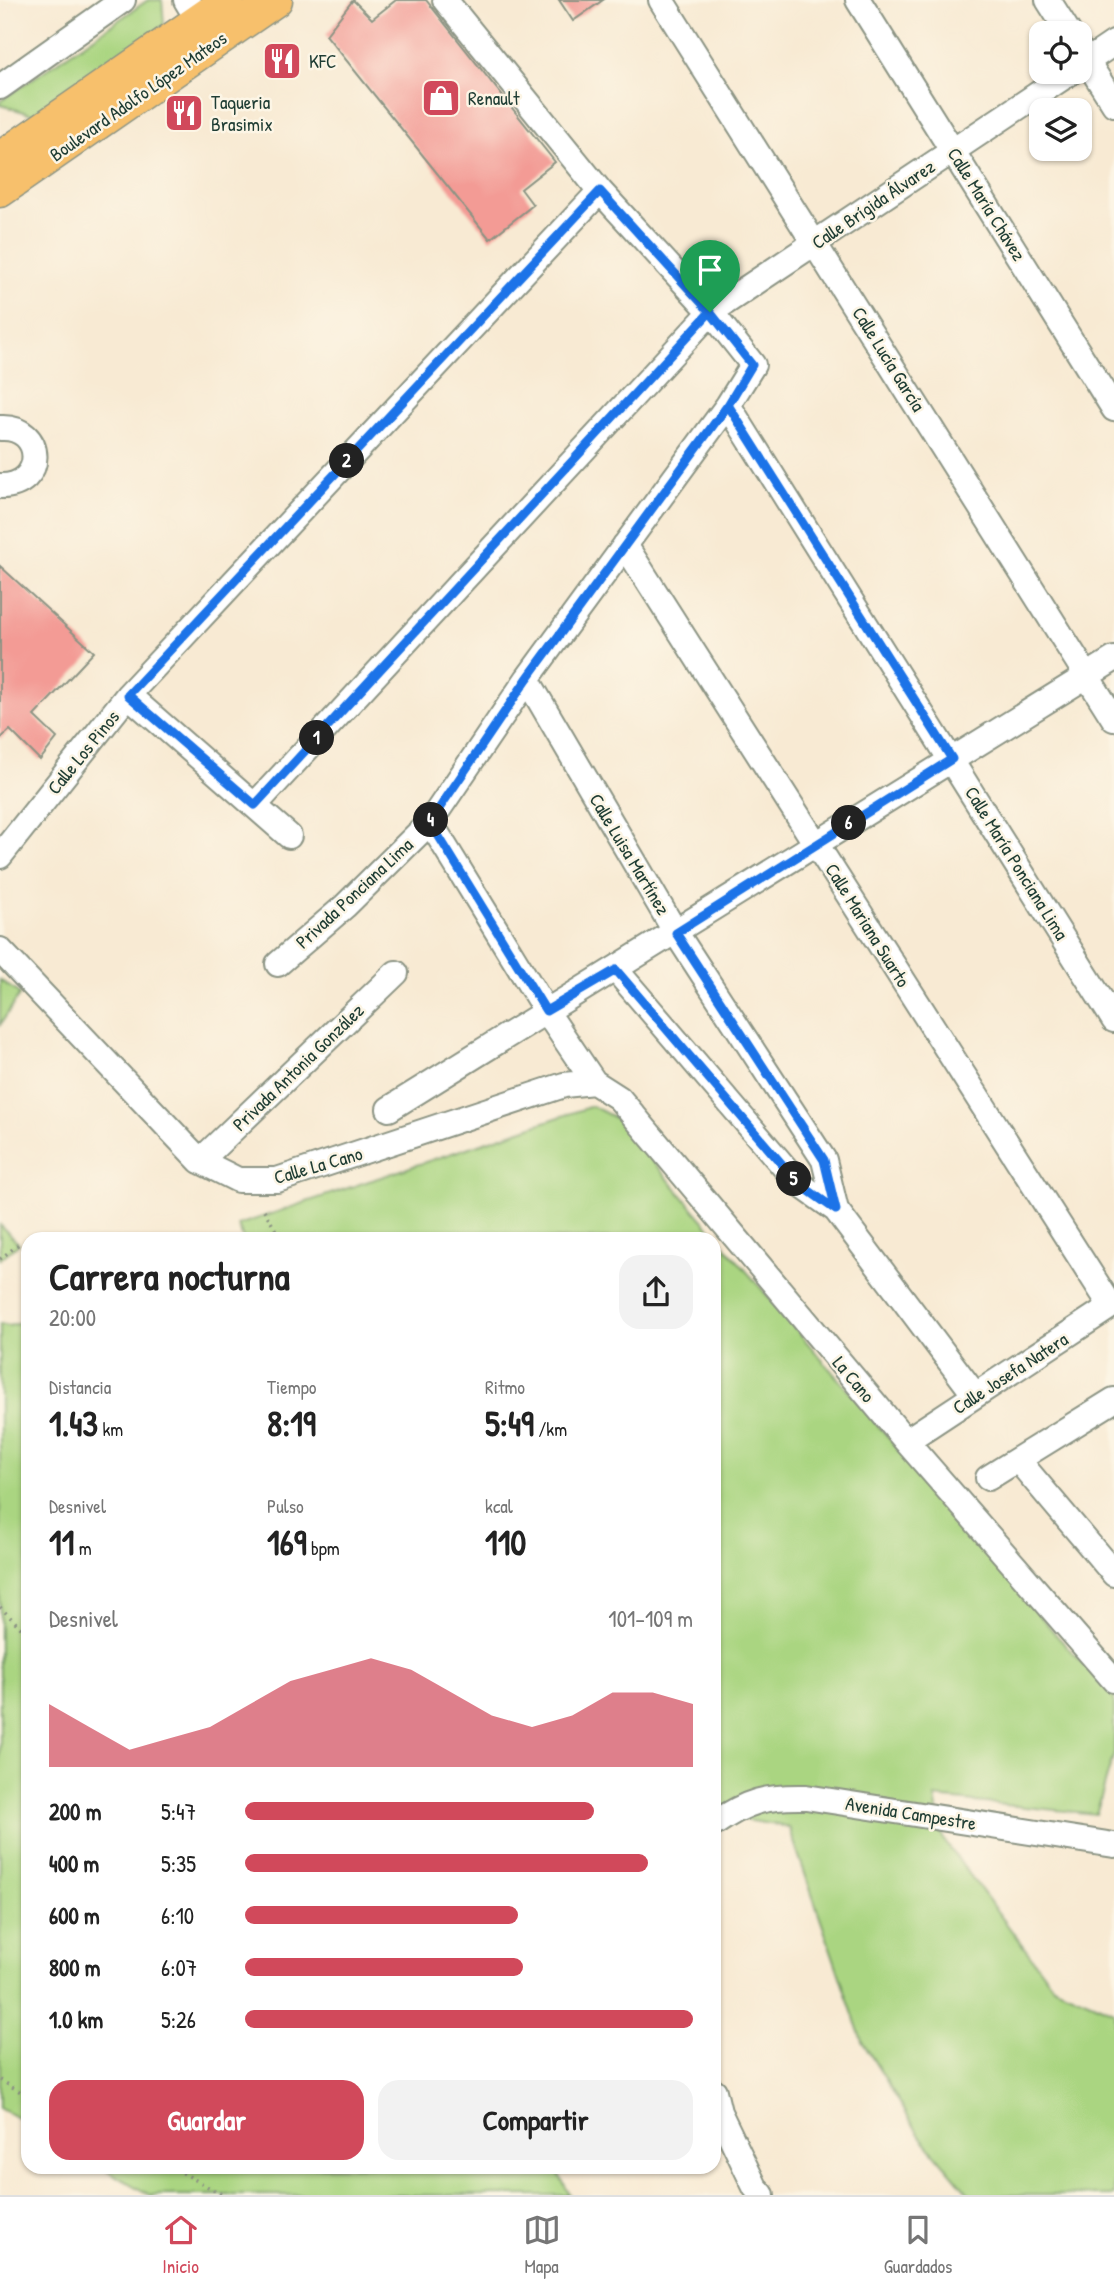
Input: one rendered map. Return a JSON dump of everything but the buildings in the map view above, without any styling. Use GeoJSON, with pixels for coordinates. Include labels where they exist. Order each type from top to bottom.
{"type":"FeatureCollection","features":[{"type":"Feature","properties":{"kind":"main road","name":"Boulevard Adolfo López Mateos"},"geometry":{"type":"LineString","coordinates":[[3,169],[192,10],[228,0]]}},
{"type":"Feature","properties":{"kind":"main road","name":"Boulevard Adolfo López Mateos"},"geometry":{"type":"LineString","coordinates":[[3,169],[276,0]]}},
{"type":"Feature","properties":{"kind":"street"},"geometry":{"type":"LineString","coordinates":[[0,88],[123,0]]}},
{"type":"Feature","properties":{"kind":"street"},"geometry":{"type":"LineString","coordinates":[[445,0],[600,191],[710,312],[752,365],[728,405]]}},
{"type":"Feature","properties":{"kind":"street","name":"Calle Lucía García"},"geometry":{"type":"LineString","coordinates":[[662,0],[1114,719]]}},
{"type":"Feature","properties":{"kind":"street","name":"Calle María Chávez"},"geometry":{"type":"LineString","coordinates":[[858,0],[1114,409]]}},
{"type":"Feature","properties":{"kind":"street"},"geometry":{"type":"LineString","coordinates":[[1048,0],[1061,21]]}},
{"type":"Feature","properties":{"kind":"street","name":"Calle Brígida Álvarez"},"geometry":{"type":"LineString","coordinates":[[1092,55],[1114,43]]}},
{"type":"Feature","properties":{"kind":"street"},"geometry":{"type":"LineString","coordinates":[[1092,77],[1114,103]]}},
{"type":"Feature","properties":{"kind":"street","name":"Calle Brígida Álvarez"},"geometry":{"type":"LineString","coordinates":[[255,805],[710,312],[954,150],[1048,84]]}},
{"type":"Feature","properties":{"kind":"street","name":"Calle Los Pinos"},"geometry":{"type":"LineString","coordinates":[[0,856],[128,695],[600,191]]}},
{"type":"Feature","properties":{"kind":"street","name":"Privada Ponciana Lima"},"geometry":{"type":"LineString","coordinates":[[278,964],[345,906],[430,822],[527,679],[728,405]]}},
{"type":"Feature","properties":{"kind":"street","name":"Calle María Ponciana Lima"},"geometry":{"type":"LineString","coordinates":[[728,405],[1114,1020]]}},
{"type":"Feature","properties":{"kind":"street"},"geometry":{"type":"LineString","coordinates":[[0,428],[18,430],[26,436],[35,453],[30,473],[22,481],[12,486],[0,486]]}},
{"type":"Feature","properties":{"kind":"street","name":"Calle Mariana Suarto"},"geometry":{"type":"LineString","coordinates":[[625,545],[1112,1305]]}},
{"type":"Feature","properties":{"kind":"street"},"geometry":{"type":"LineString","coordinates":[[389,1109],[1114,659]]}},
{"type":"Feature","properties":{"kind":"street","name":"Calle Luisa Martínez"},"geometry":{"type":"LineString","coordinates":[[527,679],[676,933],[824,1160],[836,1210]]}},
{"type":"Feature","properties":{"kind":"street"},"geometry":{"type":"LineString","coordinates":[[128,695],[289,836]]}},
{"type":"Feature","properties":{"kind":"street"},"geometry":{"type":"LineString","coordinates":[[430,822],[546,1011],[594,1082]]}},
{"type":"Feature","properties":{"kind":"street","name":"Calle La Cano"},"geometry":{"type":"LineString","coordinates":[[0,950],[200,1161],[238,1180],[277,1180],[564,1085],[594,1082]]}},
{"type":"Feature","properties":{"kind":"street","name":"Calle Luisa Martínez"},"geometry":{"type":"LineString","coordinates":[[616,970],[798,1183],[836,1210],[975,1395]]}},
{"type":"Feature","properties":{"kind":"street","name":"Privada Antonia González"},"geometry":{"type":"LineString","coordinates":[[200,1161],[396,973]]}},
{"type":"Feature","properties":{"kind":"street","name":"La Cano"},"geometry":{"type":"LineString","coordinates":[[594,1082],[619,1098],[906,1441],[1114,1680]]}},
{"type":"Feature","properties":{"kind":"street","name":"Calle Josefa Natera"},"geometry":{"type":"LineString","coordinates":[[906,1441],[1112,1305]]}},
{"type":"Feature","properties":{"kind":"street"},"geometry":{"type":"LineString","coordinates":[[988,1478],[1114,1400]]}},
{"type":"Feature","properties":{"kind":"street"},"geometry":{"type":"LineString","coordinates":[[1018,1460],[1114,1574]]}},
{"type":"Feature","properties":{"kind":"street","name":"Avenida Campestre"},"geometry":{"type":"LineString","coordinates":[[721,1819],[740,1806],[772,1796],[806,1797],[1114,1845]]}},
{"type":"Feature","properties":{"kind":"street"},"geometry":{"type":"LineString","coordinates":[[721,2116],[755,2188],[762,2195]]}},
{"type":"Feature","properties":{"kind":"path"},"geometry":{"type":"LineString","coordinates":[[264,1210],[277,1232]]}},
{"type":"Feature","properties":{"kind":"path"},"geometry":{"type":"LineString","coordinates":[[0,1259],[19,1244]]}},
{"type":"Feature","properties":{"kind":"path"},"geometry":{"type":"LineString","coordinates":[[0,1607],[21,1628]]}},
{"type":"Feature","properties":{"kind":"path"},"geometry":{"type":"LineString","coordinates":[[0,2080],[21,2092]]}},
{"type":"Feature","properties":{"kind":"path"},"geometry":{"type":"LineString","coordinates":[[185,2174],[223,2195]]}},
{"type":"Feature","properties":{"kind":"green space"},"geometry":{"type":"Polygon","coordinates":[[[148,0],[162,0],[164,25],[38,116],[0,105],[0,101],[148,0]]]}},
{"type":"Feature","properties":{"kind":"green space"},"geometry":{"type":"Polygon","coordinates":[[[0,980],[20,994],[0,1025],[0,980]]]}},
{"type":"Feature","properties":{"kind":"green space"},"geometry":{"type":"Polygon","coordinates":[[[592,1106],[617,1119],[713,1232],[240,1232],[238,1225],[592,1106]]]}},
{"type":"Feature","properties":{"kind":"green space"},"geometry":{"type":"Polygon","coordinates":[[[0,1225],[19,1244],[0,1259],[0,1225]]]}},
{"type":"Feature","properties":{"kind":"green space"},"geometry":{"type":"Polygon","coordinates":[[[721,1241],[1058,1637],[1114,1697],[1114,1753],[1096,1814],[935,1798],[943,1839],[1053,1986],[1114,2012],[1114,2195],[970,2195],[920,2136],[862,2041],[789,1827],[721,1816],[721,1241]]]}},
{"type":"Feature","properties":{"kind":"green space"},"geometry":{"type":"Polygon","coordinates":[[[21,1322],[21,2120],[0,2108],[0,1324],[9,1326],[21,1322]]]}},
{"type":"Feature","properties":{"kind":"green space"},"geometry":{"type":"Polygon","coordinates":[[[113,2174],[559,2174],[570,2195],[150,2195],[113,2174]]]}},
{"type":"Feature","properties":{"kind":"place","name":"KFC"},"geometry":{"type":"Point","coordinates":[282,61]}},
{"type":"Feature","properties":{"kind":"place","name":"Renault"},"geometry":{"type":"Point","coordinates":[441,98]}},
{"type":"Feature","properties":{"kind":"place","name":"Taqueria Brasimix"},"geometry":{"type":"Point","coordinates":[184,113]}},
{"type":"Feature","properties":{"kind":"route"},"geometry":{"type":"LineString","coordinates":[[710,312],[255,805],[128,695],[600,191],[710,312],[752,365],[728,405],[527,679],[430,822],[546,1011],[616,970],[798,1183],[836,1210],[824,1160],[676,933],[952,759],[728,405],[752,365],[710,312]]}}]}
